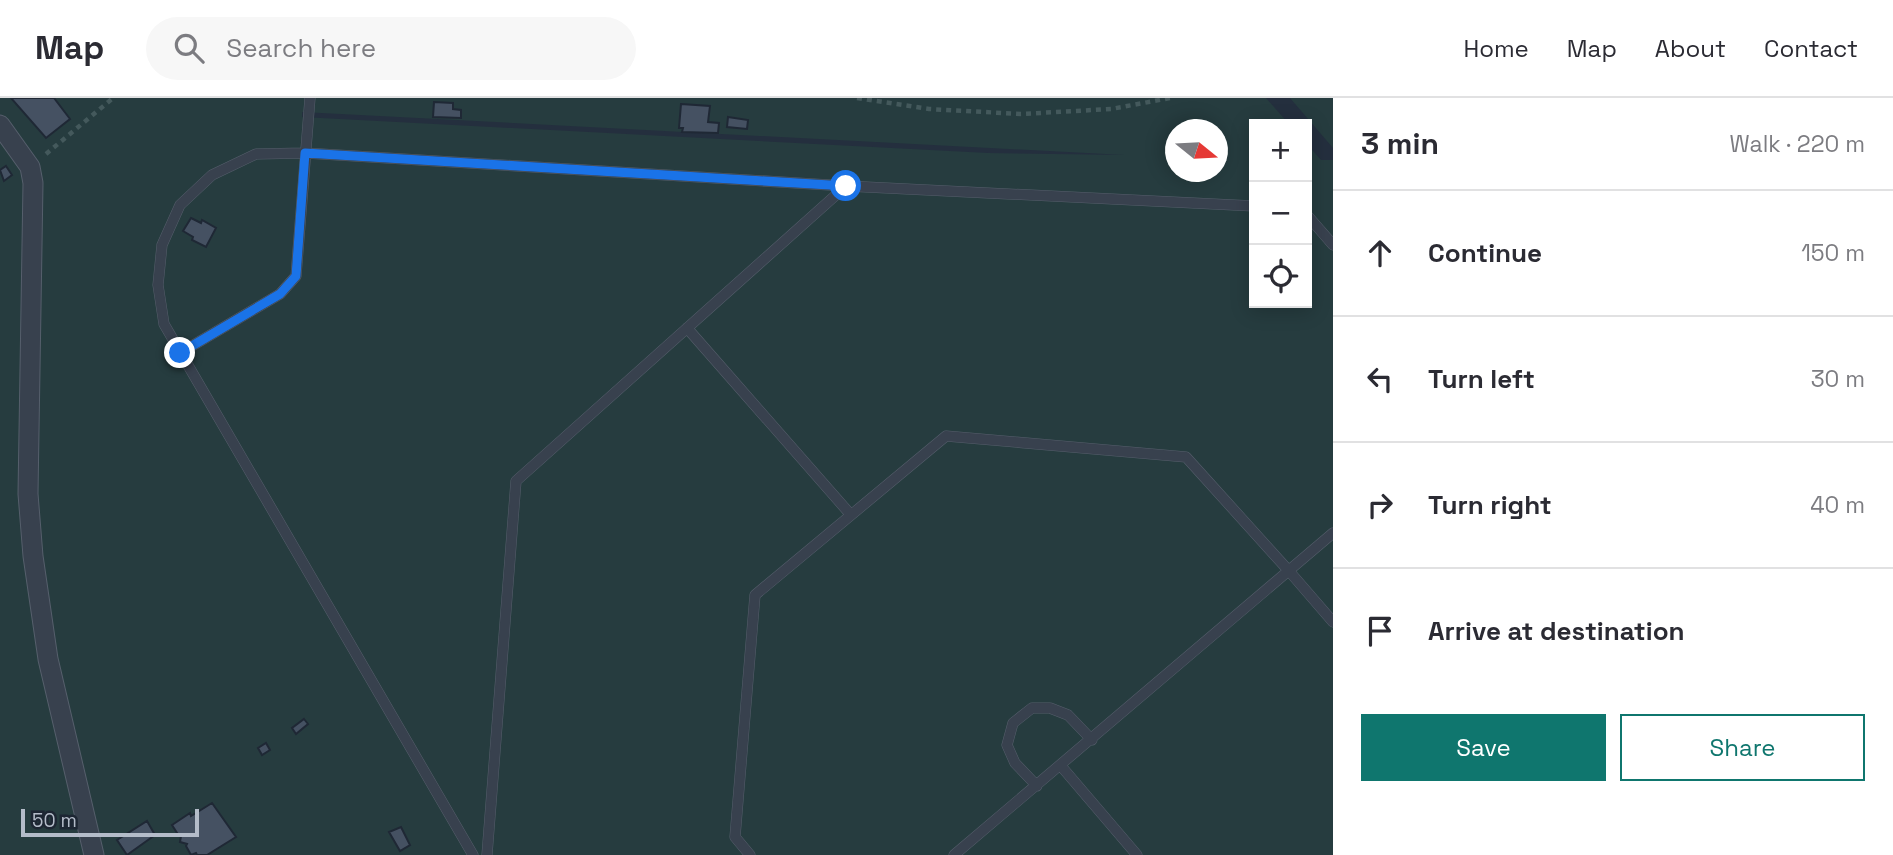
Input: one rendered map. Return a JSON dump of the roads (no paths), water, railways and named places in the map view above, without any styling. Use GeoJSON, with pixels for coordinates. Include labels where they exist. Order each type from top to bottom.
{"type":"FeatureCollection","features":[{"type":"Feature","properties":{"kind":"street"},"geometry":{"type":"LineString","coordinates":[[0,125],[30,167],[34,199],[28,494],[33,556],[48,659],[94,855]]}},
{"type":"Feature","properties":{"kind":"lane"},"geometry":{"type":"LineString","coordinates":[[180,353],[280,294],[296,276],[310,98]]}},
{"type":"Feature","properties":{"kind":"lane"},"geometry":{"type":"LineString","coordinates":[[473,855],[164,324],[158,285],[162,245],[180,205],[212,175],[256,154],[305,153],[846,186],[1249,206]]}},
{"type":"Feature","properties":{"kind":"lane"},"geometry":{"type":"LineString","coordinates":[[487,855],[516,481],[846,186]]}},
{"type":"Feature","properties":{"kind":"lane"},"geometry":{"type":"LineString","coordinates":[[1312,221],[1333,245]]}},
{"type":"Feature","properties":{"kind":"lane"},"geometry":{"type":"LineString","coordinates":[[687,328],[851,515]]}},
{"type":"Feature","properties":{"kind":"lane"},"geometry":{"type":"LineString","coordinates":[[750,855],[735,837],[755,595],[946,436],[1186,457],[1333,622]]}},
{"type":"Feature","properties":{"kind":"lane"},"geometry":{"type":"LineString","coordinates":[[954,855],[1333,533]]}},
{"type":"Feature","properties":{"kind":"lane"},"geometry":{"type":"LineString","coordinates":[[1037,786],[1015,763],[1007,745],[1013,723],[1032,708],[1051,708],[1068,715],[1092,740]]}},
{"type":"Feature","properties":{"kind":"lane"},"geometry":{"type":"LineString","coordinates":[[1061,766],[1137,855]]}}]}
